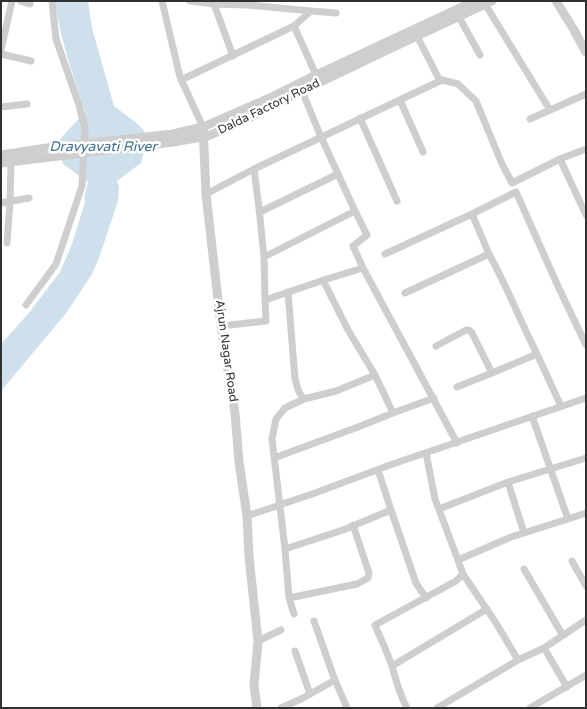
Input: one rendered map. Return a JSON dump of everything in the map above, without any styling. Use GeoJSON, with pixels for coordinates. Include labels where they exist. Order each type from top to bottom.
{"type":"FeatureCollection","features":[{"type":"Feature","properties":{"kind":"street"},"geometry":{"type":"LineString","coordinates":[[12,1],[1,52],[31,61]]}},
{"type":"Feature","properties":{"kind":"street"},"geometry":{"type":"LineString","coordinates":[[20,1],[30,4]]}},
{"type":"Feature","properties":{"kind":"street"},"geometry":{"type":"LineString","coordinates":[[26,305],[56,264],[82,186],[85,128],[56,38],[52,1]]}},
{"type":"Feature","properties":{"kind":"street","name":"Ajrun Nagar Road"},"geometry":{"type":"LineString","coordinates":[[162,1],[181,80],[203,132],[206,194],[221,326],[235,413],[239,462],[247,516],[249,557],[258,641],[254,685],[256,708]]}},
{"type":"Feature","properties":{"kind":"street"},"geometry":{"type":"LineString","coordinates":[[190,1],[214,4],[248,3],[311,11],[336,12]]}},
{"type":"Feature","properties":{"kind":"street","name":"Dalda Factory Road"},"geometry":{"type":"LineString","coordinates":[[203,132],[316,75],[475,1]]}},
{"type":"Feature","properties":{"kind":"street"},"geometry":{"type":"LineString","coordinates":[[556,1],[586,52]]}},
{"type":"Feature","properties":{"kind":"street"},"geometry":{"type":"LineString","coordinates":[[489,3],[550,110]]}},
{"type":"Feature","properties":{"kind":"street","name":"Dalda Factory Road"},"geometry":{"type":"LineString","coordinates":[[1,155],[47,153],[173,138],[203,132],[219,132],[489,3]]}},
{"type":"Feature","properties":{"kind":"street"},"geometry":{"type":"LineString","coordinates":[[214,4],[233,56]]}},
{"type":"Feature","properties":{"kind":"street"},"geometry":{"type":"LineString","coordinates":[[181,80],[294,26],[311,11]]}},
{"type":"Feature","properties":{"kind":"street"},"geometry":{"type":"LineString","coordinates":[[459,17],[480,55]]}},
{"type":"Feature","properties":{"kind":"street"},"geometry":{"type":"LineString","coordinates":[[294,26],[316,75]]}},
{"type":"Feature","properties":{"kind":"street"},"geometry":{"type":"LineString","coordinates":[[417,36],[440,81]]}},
{"type":"Feature","properties":{"kind":"street"},"geometry":{"type":"LineString","coordinates":[[206,194],[320,137],[442,80],[458,84],[476,101],[502,164],[585,341]]}},
{"type":"Feature","properties":{"kind":"street"},"geometry":{"type":"LineString","coordinates":[[302,91],[320,137],[367,235],[352,246],[457,443]]}},
{"type":"Feature","properties":{"kind":"street"},"geometry":{"type":"LineString","coordinates":[[530,119],[586,94]]}},
{"type":"Feature","properties":{"kind":"street"},"geometry":{"type":"LineString","coordinates":[[400,100],[423,152]]}},
{"type":"Feature","properties":{"kind":"street"},"geometry":{"type":"LineString","coordinates":[[1,107],[27,104]]}},
{"type":"Feature","properties":{"kind":"street"},"geometry":{"type":"LineString","coordinates":[[360,118],[397,201]]}},
{"type":"Feature","properties":{"kind":"street"},"geometry":{"type":"LineString","coordinates":[[512,183],[560,159],[586,149]]}},
{"type":"Feature","properties":{"kind":"street","name":"Dalda Factory Road"},"geometry":{"type":"LineString","coordinates":[[6,163],[47,153]]}},
{"type":"Feature","properties":{"kind":"street"},"geometry":{"type":"LineString","coordinates":[[560,159],[586,215]]}},
{"type":"Feature","properties":{"kind":"street"},"geometry":{"type":"LineString","coordinates":[[6,163],[10,202],[7,243]]}},
{"type":"Feature","properties":{"kind":"street"},"geometry":{"type":"LineString","coordinates":[[221,326],[266,321],[264,258],[254,169]]}},
{"type":"Feature","properties":{"kind":"street"},"geometry":{"type":"LineString","coordinates":[[260,212],[338,174]]}},
{"type":"Feature","properties":{"kind":"street"},"geometry":{"type":"LineString","coordinates":[[385,254],[516,192]]}},
{"type":"Feature","properties":{"kind":"street"},"geometry":{"type":"LineString","coordinates":[[1,203],[29,198]]}},
{"type":"Feature","properties":{"kind":"street"},"geometry":{"type":"LineString","coordinates":[[264,258],[355,211]]}},
{"type":"Feature","properties":{"kind":"street"},"geometry":{"type":"LineString","coordinates":[[472,214],[561,406]]}},
{"type":"Feature","properties":{"kind":"street"},"geometry":{"type":"LineString","coordinates":[[405,293],[489,254]]}},
{"type":"Feature","properties":{"kind":"street"},"geometry":{"type":"LineString","coordinates":[[265,300],[363,268]]}},
{"type":"Feature","properties":{"kind":"street"},"geometry":{"type":"LineString","coordinates":[[323,280],[348,330],[375,375],[393,413]]}},
{"type":"Feature","properties":{"kind":"street"},"geometry":{"type":"LineString","coordinates":[[288,292],[296,379],[298,392],[304,399]]}},
{"type":"Feature","properties":{"kind":"street"},"geometry":{"type":"LineString","coordinates":[[436,346],[469,330],[492,373]]}},
{"type":"Feature","properties":{"kind":"street"},"geometry":{"type":"LineString","coordinates":[[457,387],[536,354]]}},
{"type":"Feature","properties":{"kind":"street"},"geometry":{"type":"LineString","coordinates":[[294,614],[289,598],[286,549],[272,440],[276,419],[285,408],[304,399],[336,391],[375,375]]}},
{"type":"Feature","properties":{"kind":"street"},"geometry":{"type":"LineString","coordinates":[[274,458],[434,398]]}},
{"type":"Feature","properties":{"kind":"street"},"geometry":{"type":"LineString","coordinates":[[247,516],[315,494],[378,470],[586,398]]}},
{"type":"Feature","properties":{"kind":"street"},"geometry":{"type":"LineString","coordinates":[[532,416],[568,519]]}},
{"type":"Feature","properties":{"kind":"street"},"geometry":{"type":"LineString","coordinates":[[426,453],[435,499],[463,574],[518,660]]}},
{"type":"Feature","properties":{"kind":"street"},"geometry":{"type":"LineString","coordinates":[[439,509],[508,482],[586,458]]}},
{"type":"Feature","properties":{"kind":"street"},"geometry":{"type":"LineString","coordinates":[[378,470],[416,583],[426,598]]}},
{"type":"Feature","properties":{"kind":"street"},"geometry":{"type":"LineString","coordinates":[[508,482],[524,533]]}},
{"type":"Feature","properties":{"kind":"street"},"geometry":{"type":"LineString","coordinates":[[286,549],[391,510]]}},
{"type":"Feature","properties":{"kind":"street"},"geometry":{"type":"LineString","coordinates":[[458,560],[511,537],[586,513]]}},
{"type":"Feature","properties":{"kind":"street"},"geometry":{"type":"LineString","coordinates":[[289,598],[357,584],[368,578],[369,573],[353,525]]}},
{"type":"Feature","properties":{"kind":"street"},"geometry":{"type":"LineString","coordinates":[[572,561],[586,586]]}},
{"type":"Feature","properties":{"kind":"street"},"geometry":{"type":"LineString","coordinates":[[524,569],[562,634]]}},
{"type":"Feature","properties":{"kind":"street"},"geometry":{"type":"LineString","coordinates":[[407,708],[400,695],[392,666],[376,625],[456,581],[463,574]]}},
{"type":"Feature","properties":{"kind":"street"},"geometry":{"type":"LineString","coordinates":[[392,666],[487,610]]}},
{"type":"Feature","properties":{"kind":"street"},"geometry":{"type":"LineString","coordinates":[[437,708],[518,660],[544,648],[562,634],[586,620]]}},
{"type":"Feature","properties":{"kind":"street"},"geometry":{"type":"LineString","coordinates":[[314,621],[347,708]]}},
{"type":"Feature","properties":{"kind":"street"},"geometry":{"type":"LineString","coordinates":[[258,641],[281,630]]}},
{"type":"Feature","properties":{"kind":"street"},"geometry":{"type":"LineString","coordinates":[[544,648],[567,687]]}},
{"type":"Feature","properties":{"kind":"street"},"geometry":{"type":"LineString","coordinates":[[294,651],[310,694]]}},
{"type":"Feature","properties":{"kind":"street"},"geometry":{"type":"LineString","coordinates":[[530,708],[586,676]]}},
{"type":"Feature","properties":{"kind":"street"},"geometry":{"type":"LineString","coordinates":[[280,708],[335,680]]}},
{"type":"Feature","properties":{"kind":"water","name":"Dravyavati River"},"geometry":{"type":"Polygon","coordinates":[[[55,1],[88,1],[92,28],[114,106],[139,125],[145,132],[141,135],[143,155],[141,163],[117,181],[119,187],[118,201],[92,274],[67,312],[1,391],[1,344],[28,314],[60,272],[72,244],[85,202],[84,198],[88,182],[63,164],[58,141],[85,112],[64,43],[55,1]]]}}]}
